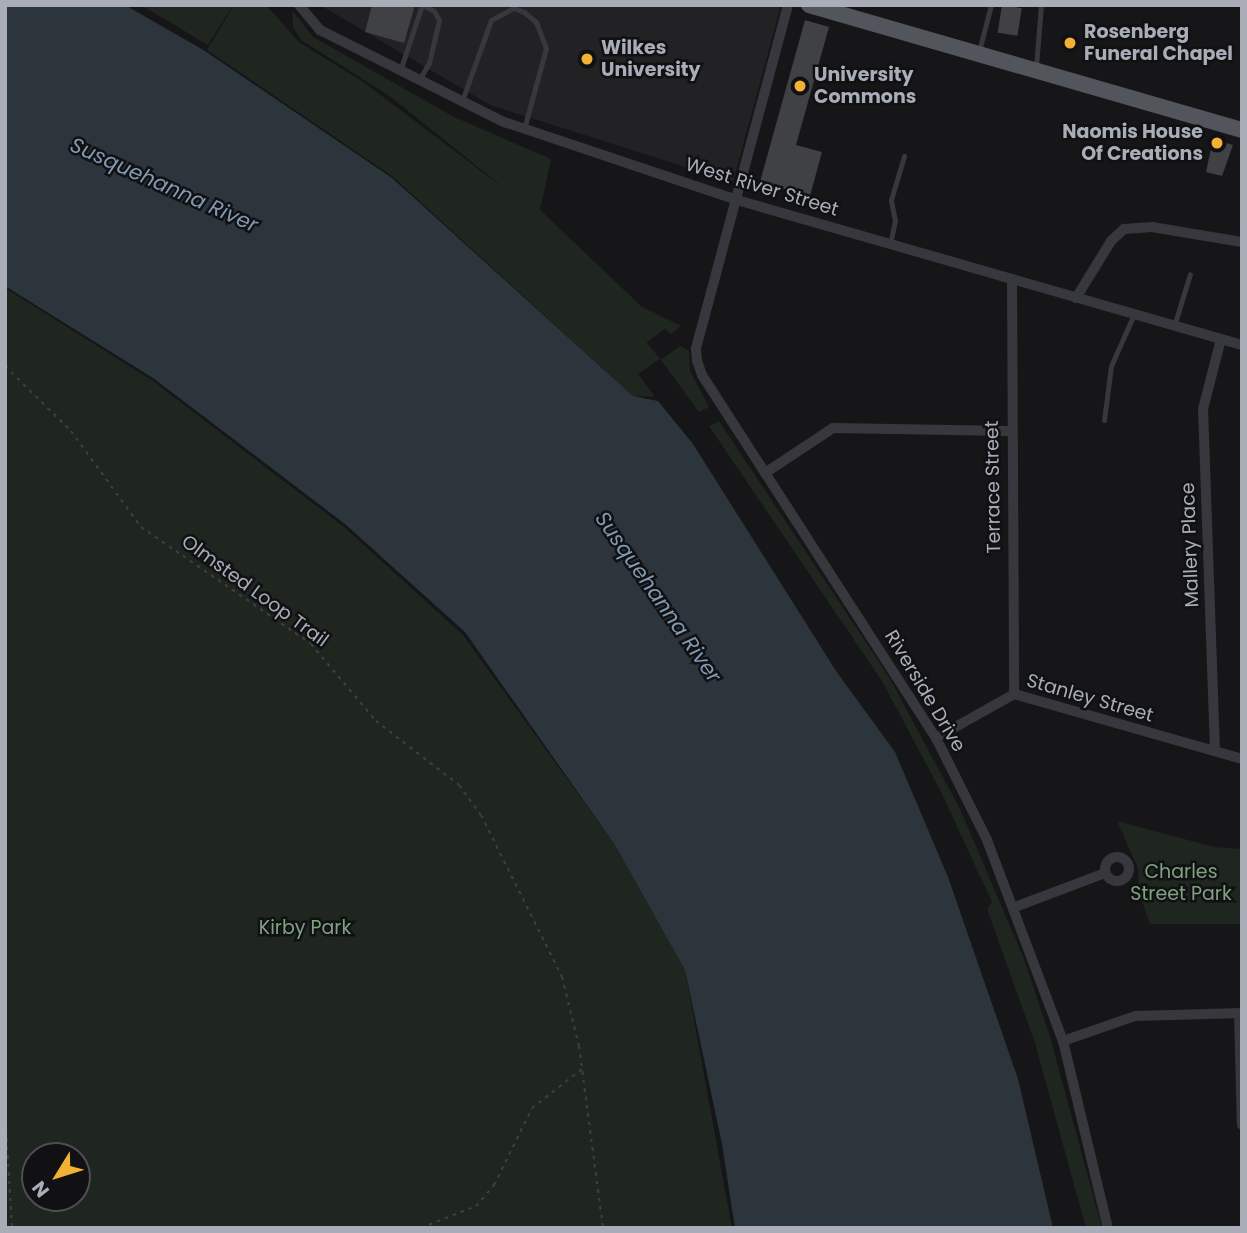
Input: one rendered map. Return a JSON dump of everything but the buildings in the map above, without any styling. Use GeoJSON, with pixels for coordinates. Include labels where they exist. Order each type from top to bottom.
{"type":"FeatureCollection","features":[{"type":"Feature","properties":{"kind":"main road"},"geometry":{"type":"LineString","coordinates":[[809,5],[846,10],[978,54],[1242,130]]}},
{"type":"Feature","properties":{"kind":"street","name":"West River Street"},"geometry":{"type":"LineString","coordinates":[[299,5],[320,30],[461,101],[524,129],[737,200],[1242,345]]}},
{"type":"Feature","properties":{"kind":"street","name":"Riverside Drive"},"geometry":{"type":"LineString","coordinates":[[788,5],[696,349],[702,375],[936,738],[1015,907],[1063,1041],[1108,1228]]}},
{"type":"Feature","properties":{"kind":"street"},"geometry":{"type":"LineString","coordinates":[[1076,298],[1111,241],[1124,229],[1152,227],[1242,242]]}},
{"type":"Feature","properties":{"kind":"street","name":"Terrace Street"},"geometry":{"type":"LineString","coordinates":[[1012,279],[1009,431],[1014,694]]}},
{"type":"Feature","properties":{"kind":"street","name":"Mallery Place"},"geometry":{"type":"LineString","coordinates":[[1215,751],[1203,408],[1221,340]]}},
{"type":"Feature","properties":{"kind":"street"},"geometry":{"type":"LineString","coordinates":[[765,473],[833,428],[1009,431]]}},
{"type":"Feature","properties":{"kind":"street","name":"Stanley Street"},"geometry":{"type":"LineString","coordinates":[[936,738],[1014,694],[1242,759]]}},
{"type":"Feature","properties":{"kind":"street"},"geometry":{"type":"LineString","coordinates":[[1015,907],[1105,873]]}},
{"type":"Feature","properties":{"kind":"street"},"geometry":{"type":"LineString","coordinates":[[1063,1041],[1135,1016],[1240,1013],[1242,1125]]}},
{"type":"Feature","properties":{"kind":"lane"},"geometry":{"type":"LineString","coordinates":[[400,71],[422,5],[434,10],[439,20],[429,63],[419,80]]}},
{"type":"Feature","properties":{"kind":"lane"},"geometry":{"type":"LineString","coordinates":[[978,54],[992,5]]}},
{"type":"Feature","properties":{"kind":"lane"},"geometry":{"type":"LineString","coordinates":[[1035,71],[1041,5]]}},
{"type":"Feature","properties":{"kind":"lane"},"geometry":{"type":"LineString","coordinates":[[461,101],[491,20],[514,8],[524,12],[536,22],[547,48],[524,129]]}},
{"type":"Feature","properties":{"kind":"lane"},"geometry":{"type":"LineString","coordinates":[[890,244],[895,221],[891,200],[904,156]]}},
{"type":"Feature","properties":{"kind":"lane"},"geometry":{"type":"LineString","coordinates":[[1174,326],[1190,274]]}},
{"type":"Feature","properties":{"kind":"lane"},"geometry":{"type":"LineString","coordinates":[[1104,420],[1111,366],[1134,314]]}},
{"type":"Feature","properties":{"kind":"path","name":"Olmsted Loop Trail"},"geometry":{"type":"LineString","coordinates":[[5,366],[71,431],[141,527],[311,644],[376,721],[459,785],[481,815],[562,977],[583,1068],[603,1228]]}},
{"type":"Feature","properties":{"kind":"path"},"geometry":{"type":"LineString","coordinates":[[421,1228],[476,1206],[494,1185],[532,1108],[583,1068]]}},
{"type":"Feature","properties":{"kind":"path"},"geometry":{"type":"LineString","coordinates":[[5,1113],[12,1228]]}},
{"type":"Feature","properties":{"kind":"shaded area","name":"Wilkes University"},"geometry":{"type":"Polygon","coordinates":[[[320,5],[781,5],[733,182],[490,105],[320,5]]]}},
{"type":"Feature","properties":{"kind":"green space"},"geometry":{"type":"Polygon","coordinates":[[[141,5],[233,5],[208,45],[141,5]]]}},
{"type":"Feature","properties":{"kind":"green space"},"geometry":{"type":"Polygon","coordinates":[[[234,5],[266,5],[300,43],[362,81],[509,192],[391,97],[301,40],[293,27],[292,10],[313,37],[454,117],[551,159],[540,210],[641,306],[681,326],[671,334],[665,329],[647,342],[635,327],[660,359],[638,374],[655,397],[633,396],[392,176],[207,50],[234,5]]]}},
{"type":"Feature","properties":{"kind":"green space","name":"Kirby Park"},"geometry":{"type":"Polygon","coordinates":[[[5,288],[153,381],[344,527],[463,635],[615,845],[685,970],[732,1228],[5,1228],[5,288]]]}},
{"type":"Feature","properties":{"kind":"green space"},"geometry":{"type":"Polygon","coordinates":[[[680,346],[689,351],[690,371],[709,407],[699,412],[661,360],[680,346]]]}},
{"type":"Feature","properties":{"kind":"green space"},"geometry":{"type":"Polygon","coordinates":[[[719,421],[889,677],[960,809],[1024,959],[1050,1037],[1102,1228],[1086,1228],[1035,1043],[987,909],[992,902],[941,792],[882,681],[709,426],[719,421]]]}},
{"type":"Feature","properties":{"kind":"green space","name":"Charles Street Park"},"geometry":{"type":"Polygon","coordinates":[[[1117,821],[1214,847],[1242,849],[1240,924],[1150,924],[1139,893],[1138,868],[1117,821]]]}},
{"type":"Feature","properties":{"kind":"water","name":"Susquehanna River"},"geometry":{"type":"Polygon","coordinates":[[[5,5],[125,5],[205,51],[392,178],[633,396],[658,401],[693,444],[836,671],[895,752],[948,877],[1018,1079],[1053,1228],[735,1228],[722,1144],[685,970],[615,845],[465,632],[345,524],[153,378],[5,286],[5,5]]]}},
{"type":"Feature","properties":{"kind":"place","name":"Rosenberg Funeral Chapel"},"geometry":{"type":"Point","coordinates":[1070,43]}},
{"type":"Feature","properties":{"kind":"place","name":"Wilkes University"},"geometry":{"type":"Point","coordinates":[587,59]}},
{"type":"Feature","properties":{"kind":"place","name":"University Commons"},"geometry":{"type":"Point","coordinates":[800,86]}},
{"type":"Feature","properties":{"kind":"place","name":"Naomis House Of Creations"},"geometry":{"type":"Point","coordinates":[1217,143]}}]}
